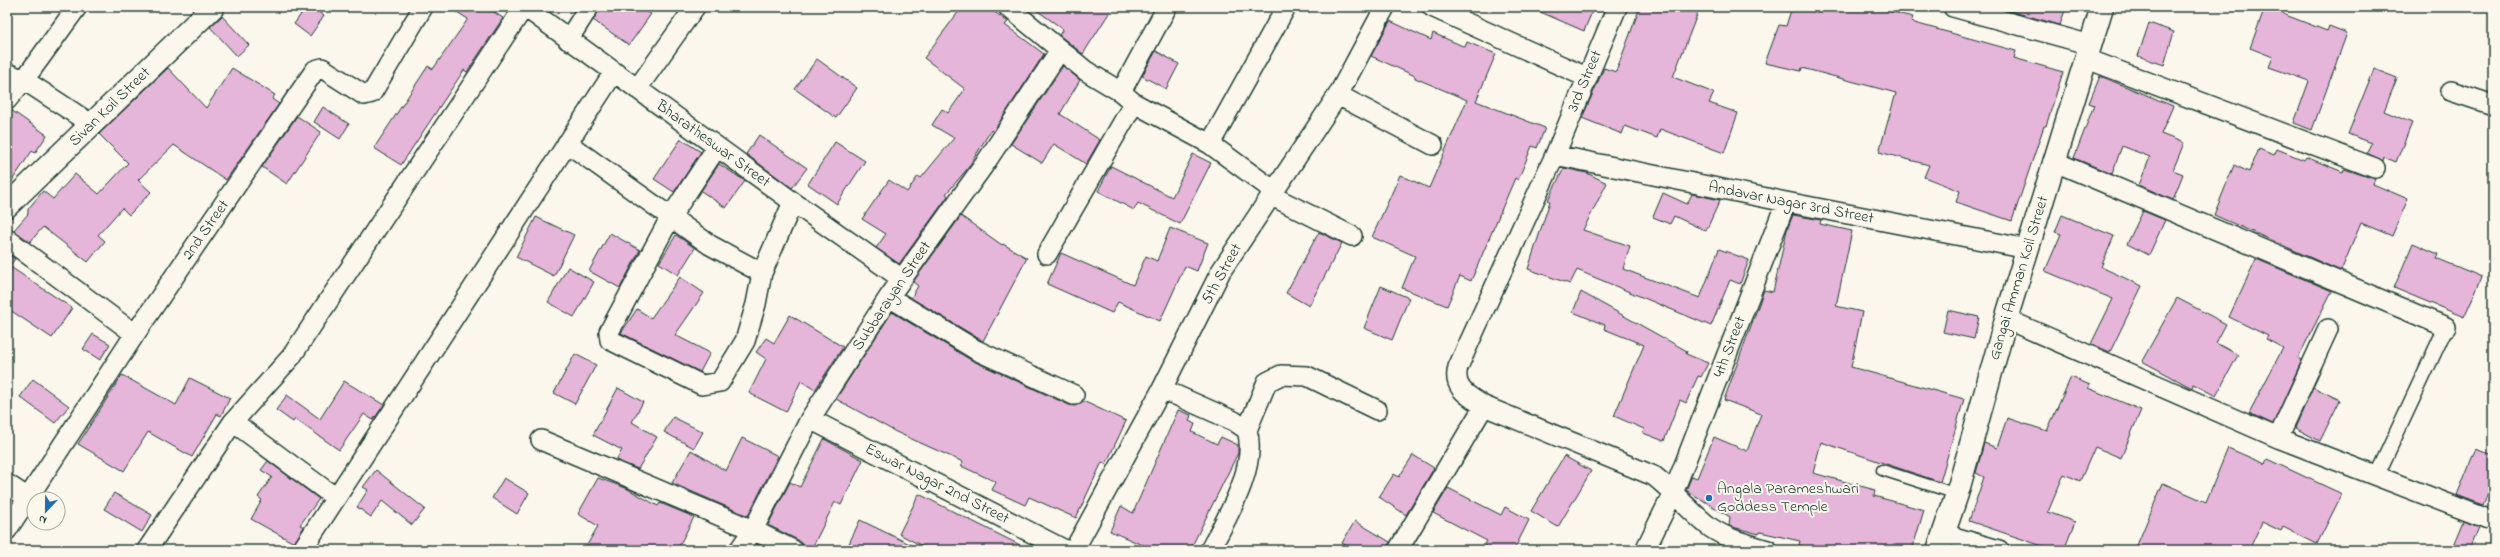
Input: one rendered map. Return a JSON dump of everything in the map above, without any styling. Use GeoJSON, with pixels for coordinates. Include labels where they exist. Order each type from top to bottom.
{"type":"FeatureCollection","features":[{"type":"Feature","properties":{"kind":"street"},"geometry":{"type":"LineString","coordinates":[[7,100],[24,80],[77,7]]}},
{"type":"Feature","properties":{"kind":"street","name":"Sivan Koil Street"},"geometry":{"type":"LineString","coordinates":[[10,199],[213,7]]}},
{"type":"Feature","properties":{"kind":"street","name":"2nd Street"},"geometry":{"type":"LineString","coordinates":[[33,491],[135,334],[315,70],[322,68],[364,95],[372,93],[423,7]]}},
{"type":"Feature","properties":{"kind":"street"},"geometry":{"type":"LineString","coordinates":[[147,550],[233,422],[291,357],[525,7]]}},
{"type":"Feature","properties":{"kind":"street","name":"Bharatheswar Street"},"geometry":{"type":"LineString","coordinates":[[525,7],[568,40],[902,279]]}},
{"type":"Feature","properties":{"kind":"street"},"geometry":{"type":"LineString","coordinates":[[568,40],[589,7]]}},
{"type":"Feature","properties":{"kind":"street"},"geometry":{"type":"LineString","coordinates":[[637,89],[695,7]]}},
{"type":"Feature","properties":{"kind":"street"},"geometry":{"type":"LineString","coordinates":[[1008,7],[1086,71],[1210,144],[1272,193],[1352,236]]}},
{"type":"Feature","properties":{"kind":"street"},"geometry":{"type":"LineString","coordinates":[[1047,254],[1128,97],[1167,7]]}},
{"type":"Feature","properties":{"kind":"street"},"geometry":{"type":"LineString","coordinates":[[1210,144],[1286,7]]}},
{"type":"Feature","properties":{"kind":"street","name":"5th Street"},"geometry":{"type":"LineString","coordinates":[[1074,550],[1162,389],[1221,271],[1338,95],[1385,7]]}},
{"type":"Feature","properties":{"kind":"street"},"geometry":{"type":"LineString","coordinates":[[1432,7],[1586,77]]}},
{"type":"Feature","properties":{"kind":"street","name":"3rd Street"},"geometry":{"type":"LineString","coordinates":[[1484,406],[1460,390],[1456,379],[1458,367],[1555,155],[1586,77],[1617,7]]}},
{"type":"Feature","properties":{"kind":"street"},"geometry":{"type":"LineString","coordinates":[[1952,7],[2089,52],[2375,168]]}},
{"type":"Feature","properties":{"kind":"street","name":"Gangai Amman Koil Street"},"geometry":{"type":"LineString","coordinates":[[1941,542],[1957,494],[2006,319],[2053,161],[2089,52],[2102,7]]}},
{"type":"Feature","properties":{"kind":"street","name":"Subbarayan Street"},"geometry":{"type":"LineString","coordinates":[[739,550],[753,530],[810,419],[902,279],[984,165],[1060,50]]}},
{"type":"Feature","properties":{"kind":"street"},"geometry":{"type":"LineString","coordinates":[[302,550],[614,72]]}},
{"type":"Feature","properties":{"kind":"street"},"geometry":{"type":"LineString","coordinates":[[7,73],[24,80],[91,124]]}},
{"type":"Feature","properties":{"kind":"street"},"geometry":{"type":"LineString","coordinates":[[2451,91],[2493,105]]}},
{"type":"Feature","properties":{"kind":"street"},"geometry":{"type":"LineString","coordinates":[[1338,95],[1433,145]]}},
{"type":"Feature","properties":{"kind":"street"},"geometry":{"type":"LineString","coordinates":[[567,143],[670,218],[710,245],[762,273]]}},
{"type":"Feature","properties":{"kind":"street"},"geometry":{"type":"LineString","coordinates":[[717,147],[670,218],[609,332],[610,340],[702,384],[720,382],[744,341],[756,304],[762,273],[793,202]]}},
{"type":"Feature","properties":{"kind":"street","name":"Andavar Nagar 3rd Street"},"geometry":{"type":"LineString","coordinates":[[1555,155],[2028,249]]}},
{"type":"Feature","properties":{"kind":"street"},"geometry":{"type":"LineString","coordinates":[[2053,161],[2446,326],[2377,475]]}},
{"type":"Feature","properties":{"kind":"street","name":"4th Street"},"geometry":{"type":"LineString","coordinates":[[1645,550],[1674,491],[1786,202]]}},
{"type":"Feature","properties":{"kind":"street"},"geometry":{"type":"LineString","coordinates":[[7,239],[135,334]]}},
{"type":"Feature","properties":{"kind":"street"},"geometry":{"type":"LineString","coordinates":[[890,297],[976,350],[1074,395]]}},
{"type":"Feature","properties":{"kind":"street"},"geometry":{"type":"LineString","coordinates":[[2006,319],[2278,438],[2377,475],[2493,522]]}},
{"type":"Feature","properties":{"kind":"street"},"geometry":{"type":"LineString","coordinates":[[2278,438],[2328,329]]}},
{"type":"Feature","properties":{"kind":"street"},"geometry":{"type":"LineString","coordinates":[[1247,430],[1267,382],[1281,375],[1307,376],[1377,410]]}},
{"type":"Feature","properties":{"kind":"street"},"geometry":{"type":"LineString","coordinates":[[1162,389],[1234,421],[1247,430],[1251,442],[1248,465],[1234,503],[1210,550]]}},
{"type":"Feature","properties":{"kind":"street"},"geometry":{"type":"LineString","coordinates":[[1398,550],[1484,406],[1654,476],[1674,491],[1706,525],[1731,538],[1768,550]]}},
{"type":"Feature","properties":{"kind":"street","name":"Eswar Nagar 2nd Street"},"geometry":{"type":"LineString","coordinates":[[810,419],[1065,550]]}},
{"type":"Feature","properties":{"kind":"street"},"geometry":{"type":"LineString","coordinates":[[233,422],[336,498]]}},
{"type":"Feature","properties":{"kind":"street"},"geometry":{"type":"LineString","coordinates":[[541,440],[753,530],[793,550]]}},
{"type":"Feature","properties":{"kind":"street"},"geometry":{"type":"LineString","coordinates":[[7,484],[26,497]]}},
{"type":"Feature","properties":{"kind":"street","name":"2nd Street"},"geometry":{"type":"LineString","coordinates":[[7,530],[26,501]]}},
{"type":"Feature","properties":{"kind":"street"},"geometry":{"type":"LineString","coordinates":[[1941,542],[1999,550]]}},
{"type":"Feature","properties":{"kind":"lane"},"geometry":{"type":"LineString","coordinates":[[1882,470],[1957,494]]}},
{"type":"Feature","properties":{"kind":"building"},"geometry":{"type":"Polygon","coordinates":[[[306,7],[312,7],[324,16],[310,36],[294,24],[306,7]]]}},
{"type":"Feature","properties":{"kind":"building"},"geometry":{"type":"Polygon","coordinates":[[[449,7],[486,7],[503,18],[467,72],[464,70],[401,165],[374,148],[428,66],[433,69],[468,19],[449,7]]]}},
{"type":"Feature","properties":{"kind":"building"},"geometry":{"type":"Polygon","coordinates":[[[600,7],[640,7],[651,14],[629,45],[593,20],[600,7]]]}},
{"type":"Feature","properties":{"kind":"building"},"geometry":{"type":"Polygon","coordinates":[[[962,7],[988,7],[1008,22],[1005,25],[1044,54],[993,132],[991,130],[968,168],[946,194],[948,196],[899,264],[876,248],[886,234],[862,219],[889,180],[907,192],[918,176],[921,178],[954,138],[932,125],[942,109],[948,113],[965,89],[924,58],[962,7]]]}},
{"type":"Feature","properties":{"kind":"building"},"geometry":{"type":"Polygon","coordinates":[[[1032,7],[1113,7],[1083,54],[1059,35],[1063,29],[1032,7]]]}},
{"type":"Feature","properties":{"kind":"building"},"geometry":{"type":"Polygon","coordinates":[[[1529,7],[1594,7],[1584,31],[1529,7]]]}},
{"type":"Feature","properties":{"kind":"building"},"geometry":{"type":"Polygon","coordinates":[[[1640,7],[1700,7],[1673,77],[1714,93],[1709,103],[1738,113],[1724,153],[1660,129],[1657,138],[1625,126],[1622,134],[1582,118],[1604,68],[1616,72],[1640,7]]]}},
{"type":"Feature","properties":{"kind":"building"},"geometry":{"type":"Polygon","coordinates":[[[1792,7],[1872,7],[1913,17],[1911,22],[2016,51],[2014,58],[2063,72],[2046,126],[2044,126],[2012,221],[1956,202],[1960,191],[1924,177],[1929,165],[1879,152],[1896,93],[1802,68],[1801,71],[1765,63],[1779,25],[1786,26],[1792,7]]]}},
{"type":"Feature","properties":{"kind":"building"},"geometry":{"type":"Polygon","coordinates":[[[1996,7],[2066,7],[2060,25],[1996,7]]]}},
{"type":"Feature","properties":{"kind":"building"},"geometry":{"type":"Polygon","coordinates":[[[2265,7],[2286,7],[2283,14],[2327,31],[2329,26],[2347,33],[2312,130],[2294,123],[2309,81],[2269,67],[2273,57],[2250,48],[2265,7]]]}},
{"type":"Feature","properties":{"kind":"building"},"geometry":{"type":"Polygon","coordinates":[[[222,16],[249,45],[237,56],[210,27],[222,16]]]}},
{"type":"Feature","properties":{"kind":"building"},"geometry":{"type":"Polygon","coordinates":[[[1390,21],[1431,40],[1433,33],[1465,47],[1467,42],[1496,54],[1476,101],[1545,128],[1537,148],[1532,146],[1518,180],[1515,178],[1471,281],[1460,276],[1447,306],[1402,288],[1415,256],[1372,237],[1400,175],[1429,188],[1467,100],[1415,78],[1415,76],[1371,56],[1390,21]]]}},
{"type":"Feature","properties":{"kind":"building"},"geometry":{"type":"Polygon","coordinates":[[[2149,23],[2174,32],[2164,65],[2138,56],[2149,23]]]}},
{"type":"Feature","properties":{"kind":"building"},"geometry":{"type":"Polygon","coordinates":[[[1156,51],[1179,64],[1166,89],[1142,76],[1156,51]]]}},
{"type":"Feature","properties":{"kind":"building"},"geometry":{"type":"Polygon","coordinates":[[[817,59],[857,88],[836,118],[795,89],[817,59]]]}},
{"type":"Feature","properties":{"kind":"building"},"geometry":{"type":"Polygon","coordinates":[[[1063,66],[1080,80],[1060,114],[1100,140],[1086,164],[1054,144],[1042,163],[1011,144],[1063,66]]]}},
{"type":"Feature","properties":{"kind":"building"},"geometry":{"type":"Polygon","coordinates":[[[168,68],[206,108],[232,68],[275,95],[272,99],[279,104],[226,180],[174,145],[138,180],[151,192],[129,215],[122,208],[98,235],[105,241],[88,262],[43,227],[30,242],[14,230],[28,214],[28,209],[43,191],[53,199],[75,174],[99,194],[128,163],[99,134],[168,68]]]}},
{"type":"Feature","properties":{"kind":"building"},"geometry":{"type":"Polygon","coordinates":[[[2374,69],[2397,78],[2384,111],[2412,123],[2396,162],[2384,157],[2383,161],[2367,153],[2371,143],[2348,134],[2374,69]]]}},
{"type":"Feature","properties":{"kind":"building"},"geometry":{"type":"Polygon","coordinates":[[[2100,76],[2173,106],[2161,134],[2184,143],[2173,170],[2183,174],[2173,200],[2139,185],[2150,157],[2122,146],[2112,174],[2074,158],[2094,105],[2089,103],[2100,76]]]}},
{"type":"Feature","properties":{"kind":"building"},"geometry":{"type":"Polygon","coordinates":[[[323,107],[349,124],[340,139],[314,122],[323,107]]]}},
{"type":"Feature","properties":{"kind":"building"},"geometry":{"type":"Polygon","coordinates":[[[11,110],[47,135],[35,153],[32,151],[7,188],[7,111],[11,110]]]}},
{"type":"Feature","properties":{"kind":"building"},"geometry":{"type":"Polygon","coordinates":[[[297,116],[321,132],[287,184],[262,167],[297,116]]]}},
{"type":"Feature","properties":{"kind":"building"},"geometry":{"type":"Polygon","coordinates":[[[759,135],[807,168],[792,188],[746,154],[759,135]]]}},
{"type":"Feature","properties":{"kind":"building"},"geometry":{"type":"Polygon","coordinates":[[[681,139],[701,152],[674,192],[654,179],[681,139]]]}},
{"type":"Feature","properties":{"kind":"building"},"geometry":{"type":"Polygon","coordinates":[[[835,142],[865,161],[837,204],[808,184],[835,142]]]}},
{"type":"Feature","properties":{"kind":"building"},"geometry":{"type":"Polygon","coordinates":[[[2259,149],[2274,155],[2277,149],[2304,160],[2306,157],[2343,172],[2344,169],[2375,179],[2373,184],[2408,199],[2392,236],[2361,223],[2341,271],[2214,215],[2234,165],[2249,172],[2259,149]]]}},
{"type":"Feature","properties":{"kind":"building"},"geometry":{"type":"Polygon","coordinates":[[[1193,154],[1211,163],[1180,224],[1138,203],[1134,210],[1098,191],[1111,166],[1172,197],[1193,154]]]}},
{"type":"Feature","properties":{"kind":"building"},"geometry":{"type":"Polygon","coordinates":[[[719,164],[745,181],[726,208],[701,191],[719,164]]]}},
{"type":"Feature","properties":{"kind":"building"},"geometry":{"type":"Polygon","coordinates":[[[1564,168],[1587,173],[1607,183],[1583,230],[1630,246],[1623,269],[1700,298],[1719,249],[1749,260],[1740,284],[1730,280],[1711,326],[1577,270],[1570,284],[1528,269],[1550,201],[1548,200],[1564,168]]]}},
{"type":"Feature","properties":{"kind":"building"},"geometry":{"type":"Polygon","coordinates":[[[1663,193],[1687,204],[1692,194],[1720,200],[1706,231],[1674,216],[1670,224],[1653,217],[1663,193]]]}},
{"type":"Feature","properties":{"kind":"building"},"geometry":{"type":"Polygon","coordinates":[[[2143,211],[2165,220],[2149,255],[2127,244],[2143,211]]]}},
{"type":"Feature","properties":{"kind":"building"},"geometry":{"type":"Polygon","coordinates":[[[1793,215],[1821,220],[1820,224],[1852,231],[1836,306],[1862,312],[1851,367],[1964,399],[1940,482],[1821,442],[1813,473],[1875,490],[1874,496],[1924,510],[1912,550],[1815,550],[1799,545],[1800,541],[1760,532],[1759,534],[1729,526],[1730,517],[1686,490],[1692,476],[1697,478],[1714,437],[1747,451],[1761,414],[1724,400],[1764,290],[1773,292],[1787,230],[1793,215]]]}},
{"type":"Feature","properties":{"kind":"building"},"geometry":{"type":"Polygon","coordinates":[[[2062,215],[2114,236],[2101,267],[2142,286],[2110,352],[2091,344],[2113,299],[2045,271],[2061,234],[2055,232],[2062,215]]]}},
{"type":"Feature","properties":{"kind":"building"},"geometry":{"type":"Polygon","coordinates":[[[961,216],[1002,245],[1003,244],[1027,258],[983,341],[911,298],[918,286],[913,282],[961,216]]]}},
{"type":"Feature","properties":{"kind":"building"},"geometry":{"type":"Polygon","coordinates":[[[536,217],[574,235],[554,276],[516,257],[536,217]]]}},
{"type":"Feature","properties":{"kind":"building"},"geometry":{"type":"Polygon","coordinates":[[[1170,228],[1208,243],[1197,271],[1185,266],[1160,321],[1118,302],[1112,313],[1047,284],[1061,253],[1133,285],[1146,256],[1157,261],[1170,228]]]}},
{"type":"Feature","properties":{"kind":"building"},"geometry":{"type":"Polygon","coordinates":[[[1319,232],[1342,243],[1309,306],[1286,293],[1319,232]]]}},
{"type":"Feature","properties":{"kind":"building"},"geometry":{"type":"Polygon","coordinates":[[[610,233],[640,250],[620,288],[589,271],[610,233]]]}},
{"type":"Feature","properties":{"kind":"building"},"geometry":{"type":"Polygon","coordinates":[[[676,235],[695,248],[678,275],[659,263],[676,235]]]}},
{"type":"Feature","properties":{"kind":"building"},"geometry":{"type":"Polygon","coordinates":[[[2413,243],[2438,254],[2436,258],[2482,277],[2464,317],[2394,288],[2413,243]]]}},
{"type":"Feature","properties":{"kind":"building"},"geometry":{"type":"Polygon","coordinates":[[[7,253],[15,259],[9,266],[72,308],[52,338],[7,308],[7,253]]]}},
{"type":"Feature","properties":{"kind":"building"},"geometry":{"type":"Polygon","coordinates":[[[2256,259],[2332,291],[2298,358],[2302,360],[2273,424],[2249,413],[2283,348],[2266,339],[2268,336],[2229,317],[2256,259]]]}},
{"type":"Feature","properties":{"kind":"building"},"geometry":{"type":"Polygon","coordinates":[[[568,267],[594,282],[574,317],[548,302],[568,267]]]}},
{"type":"Feature","properties":{"kind":"building"},"geometry":{"type":"Polygon","coordinates":[[[680,277],[704,293],[675,335],[710,353],[700,372],[621,333],[637,309],[651,318],[680,277]]]}},
{"type":"Feature","properties":{"kind":"building"},"geometry":{"type":"Polygon","coordinates":[[[1381,286],[1409,298],[1392,340],[1364,328],[1381,286]]]}},
{"type":"Feature","properties":{"kind":"building"},"geometry":{"type":"Polygon","coordinates":[[[1581,292],[1687,351],[1686,354],[1708,363],[1701,377],[1698,376],[1686,403],[1680,400],[1664,441],[1643,433],[1644,429],[1614,416],[1644,345],[1604,329],[1605,325],[1573,312],[1581,292]]]}},
{"type":"Feature","properties":{"kind":"building"},"geometry":{"type":"Polygon","coordinates":[[[2177,298],[2226,324],[2216,343],[2238,355],[2216,396],[2193,384],[2192,388],[2142,361],[2177,298]]]}},
{"type":"Feature","properties":{"kind":"building"},"geometry":{"type":"Polygon","coordinates":[[[1948,310],[1979,317],[1974,339],[1943,332],[1948,310]]]}},
{"type":"Feature","properties":{"kind":"building"},"geometry":{"type":"Polygon","coordinates":[[[892,312],[971,360],[1069,405],[1075,406],[1083,401],[1126,421],[1106,464],[1102,462],[1076,518],[1029,497],[1025,505],[992,490],[996,482],[961,466],[963,462],[896,432],[836,399],[892,312]]]}},
{"type":"Feature","properties":{"kind":"building"},"geometry":{"type":"Polygon","coordinates":[[[790,315],[843,347],[815,390],[801,381],[786,412],[749,393],[766,359],[756,352],[766,338],[774,343],[790,315]]]}},
{"type":"Feature","properties":{"kind":"building"},"geometry":{"type":"Polygon","coordinates":[[[93,334],[110,344],[100,360],[83,349],[93,334]]]}},
{"type":"Feature","properties":{"kind":"building"},"geometry":{"type":"Polygon","coordinates":[[[575,354],[596,365],[575,404],[554,393],[575,354]]]}},
{"type":"Feature","properties":{"kind":"building"},"geometry":{"type":"Polygon","coordinates":[[[122,375],[176,405],[190,378],[230,398],[221,416],[217,414],[192,457],[148,432],[124,471],[78,444],[122,375]]]}},
{"type":"Feature","properties":{"kind":"building"},"geometry":{"type":"Polygon","coordinates":[[[2071,377],[2090,385],[2088,388],[2141,410],[2121,458],[2095,447],[2080,481],[2064,474],[2048,512],[2075,522],[2064,550],[2054,550],[1969,521],[1984,477],[1976,473],[1984,443],[1997,448],[2007,418],[2047,431],[2071,377]]]}},
{"type":"Feature","properties":{"kind":"building"},"geometry":{"type":"Polygon","coordinates":[[[33,379],[69,406],[55,423],[20,397],[33,379]]]}},
{"type":"Feature","properties":{"kind":"building"},"geometry":{"type":"Polygon","coordinates":[[[344,381],[384,405],[373,420],[364,414],[339,450],[295,419],[293,422],[276,410],[287,395],[320,419],[344,381]]]}},
{"type":"Feature","properties":{"kind":"building"},"geometry":{"type":"Polygon","coordinates":[[[2313,387],[2340,400],[2320,441],[2295,428],[2313,387]]]}},
{"type":"Feature","properties":{"kind":"building"},"geometry":{"type":"Polygon","coordinates":[[[618,388],[643,402],[632,422],[657,437],[638,469],[616,460],[622,450],[593,435],[618,388]]]}},
{"type":"Feature","properties":{"kind":"building"},"geometry":{"type":"Polygon","coordinates":[[[1178,410],[1191,415],[1189,421],[1195,424],[1192,432],[1217,444],[1221,437],[1238,445],[1238,453],[1190,550],[1154,550],[1110,531],[1121,506],[1133,513],[1178,410]]]}},
{"type":"Feature","properties":{"kind":"building"},"geometry":{"type":"Polygon","coordinates":[[[673,417],[703,432],[694,448],[664,432],[673,417]]]}},
{"type":"Feature","properties":{"kind":"building"},"geometry":{"type":"Polygon","coordinates":[[[742,438],[778,456],[748,516],[672,483],[691,450],[726,471],[742,438]]]}},
{"type":"Feature","properties":{"kind":"building"},"geometry":{"type":"Polygon","coordinates":[[[824,439],[863,460],[841,505],[835,502],[811,550],[798,540],[768,525],[790,482],[800,487],[824,439]]]}},
{"type":"Feature","properties":{"kind":"building"},"geometry":{"type":"Polygon","coordinates":[[[2228,448],[2265,464],[2267,459],[2342,494],[2317,544],[2283,527],[2281,531],[2262,522],[2249,550],[2135,550],[2163,483],[2206,502],[2228,448]]]}},
{"type":"Feature","properties":{"kind":"building"},"geometry":{"type":"Polygon","coordinates":[[[2476,448],[2493,455],[2493,481],[2483,505],[2457,495],[2476,448]]]}},
{"type":"Feature","properties":{"kind":"building"},"geometry":{"type":"Polygon","coordinates":[[[1413,455],[1434,468],[1406,515],[1379,497],[1394,474],[1399,477],[1413,455]]]}},
{"type":"Feature","properties":{"kind":"building"},"geometry":{"type":"Polygon","coordinates":[[[1564,456],[1591,471],[1558,527],[1531,511],[1564,456]]]}},
{"type":"Feature","properties":{"kind":"building"},"geometry":{"type":"Polygon","coordinates":[[[268,461],[319,499],[300,525],[304,527],[294,543],[251,519],[262,500],[258,497],[272,477],[261,470],[268,461]]]}},
{"type":"Feature","properties":{"kind":"building"},"geometry":{"type":"Polygon","coordinates":[[[376,470],[425,509],[412,525],[382,501],[371,517],[357,507],[368,490],[363,487],[376,470]]]}},
{"type":"Feature","properties":{"kind":"building"},"geometry":{"type":"Polygon","coordinates":[[[504,478],[529,493],[517,514],[492,498],[504,478]]]}},
{"type":"Feature","properties":{"kind":"building"},"geometry":{"type":"Polygon","coordinates":[[[598,478],[626,488],[658,506],[660,503],[694,517],[677,550],[596,550],[587,545],[598,526],[578,514],[598,478]]]}},
{"type":"Feature","properties":{"kind":"building"},"geometry":{"type":"Polygon","coordinates":[[[1448,488],[1501,515],[1505,507],[1529,520],[1514,550],[1482,550],[1487,541],[1433,513],[1448,488]]]}},
{"type":"Feature","properties":{"kind":"building"},"geometry":{"type":"Polygon","coordinates":[[[114,493],[152,515],[142,532],[104,509],[114,493]]]}},
{"type":"Feature","properties":{"kind":"building"},"geometry":{"type":"Polygon","coordinates":[[[919,494],[1030,550],[930,550],[899,534],[919,494]]]}},
{"type":"Feature","properties":{"kind":"building"},"geometry":{"type":"Polygon","coordinates":[[[860,520],[922,550],[846,550],[860,520]]]}},
{"type":"Feature","properties":{"kind":"building"},"geometry":{"type":"Polygon","coordinates":[[[1355,521],[1390,542],[1387,550],[1354,550],[1342,543],[1355,521]]]}},
{"type":"Feature","properties":{"kind":"building"},"geometry":{"type":"Polygon","coordinates":[[[2464,521],[2479,527],[2470,550],[2452,550],[2464,521]]]}},
{"type":"Feature","properties":{"kind":"place","name":"Angala Parameshwari Goddess Temple"},"geometry":{"type":"Point","coordinates":[1709,498]}}]}
